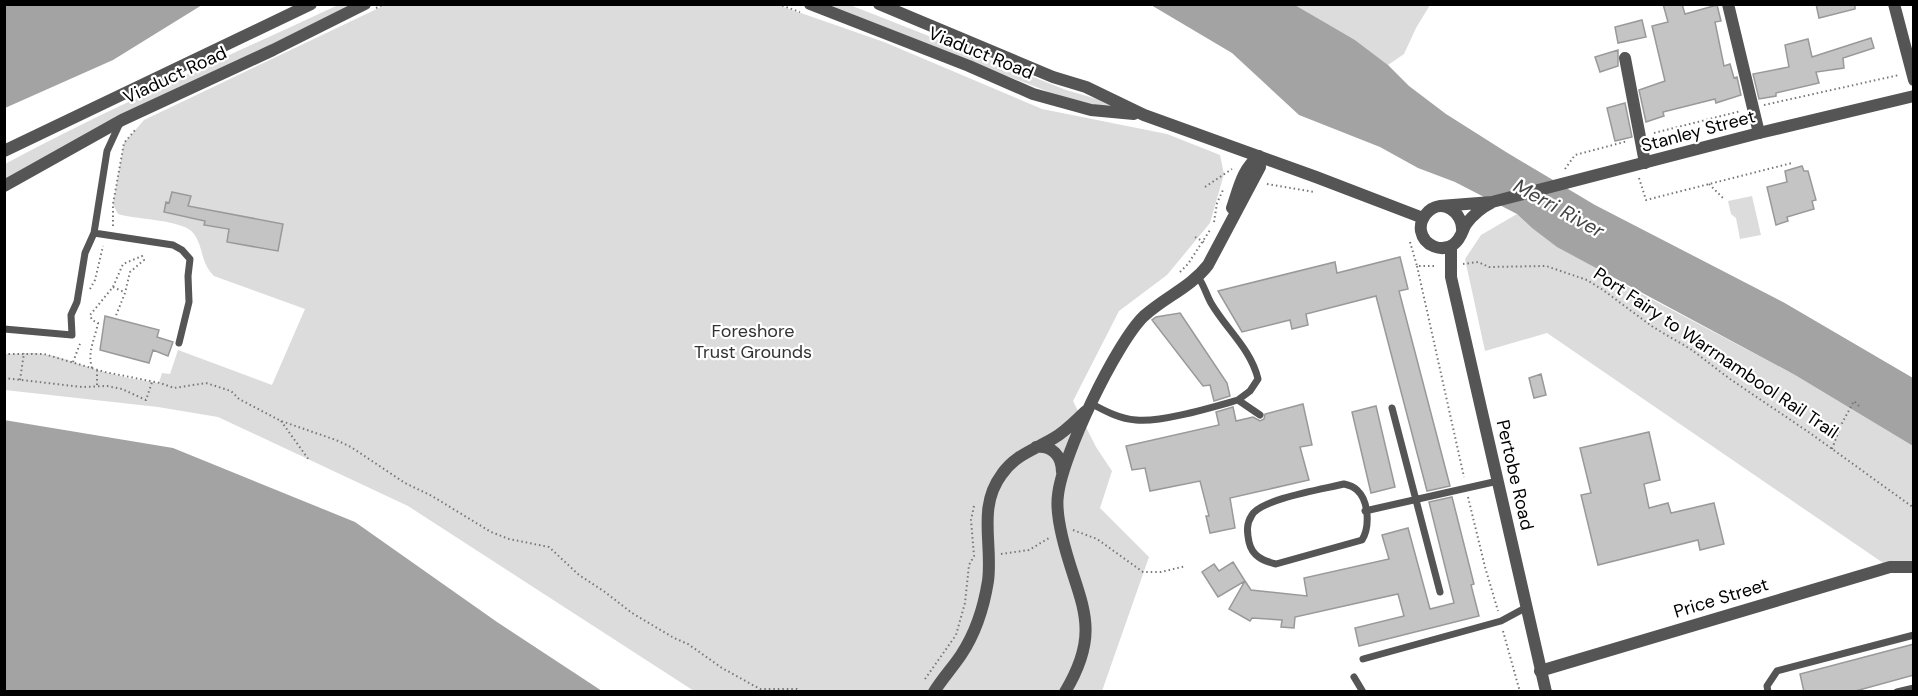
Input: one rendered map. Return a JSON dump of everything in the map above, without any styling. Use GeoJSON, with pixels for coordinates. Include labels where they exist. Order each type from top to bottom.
{"type":"FeatureCollection","features":[{"type":"Feature","properties":{"kind":"street","name":"Viaduct Road"},"geometry":{"type":"LineString","coordinates":[[4,151],[311,4]]}},
{"type":"Feature","properties":{"kind":"street","name":"Viaduct Road"},"geometry":{"type":"LineString","coordinates":[[4,186],[122,120],[365,4]]}},
{"type":"Feature","properties":{"kind":"street","name":"Viaduct Road"},"geometry":{"type":"LineString","coordinates":[[810,4],[969,66],[1033,94],[1092,110],[1144,115]]}},
{"type":"Feature","properties":{"kind":"street","name":"Viaduct Road"},"geometry":{"type":"LineString","coordinates":[[879,4],[1053,77],[1086,87],[1144,115],[1423,218]]}},
{"type":"Feature","properties":{"kind":"street"},"geometry":{"type":"LineString","coordinates":[[1728,4],[1759,133]]}},
{"type":"Feature","properties":{"kind":"street"},"geometry":{"type":"LineString","coordinates":[[1894,4],[1913,76]]}},
{"type":"Feature","properties":{"kind":"street"},"geometry":{"type":"LineString","coordinates":[[1625,58],[1640,136],[1640,164]]}},
{"type":"Feature","properties":{"kind":"street","name":"Stanley Street"},"geometry":{"type":"LineString","coordinates":[[1440,206],[1492,202],[1759,133],[1914,96]]}},
{"type":"Feature","properties":{"kind":"street"},"geometry":{"type":"LineString","coordinates":[[1227,229],[1244,172],[1249,164],[1259,156]]}},
{"type":"Feature","properties":{"kind":"street"},"geometry":{"type":"LineString","coordinates":[[1065,692],[1078,669],[1085,648],[1086,621],[1083,602],[1061,531],[1057,496],[1062,476],[1090,406],[1120,347],[1133,329],[1153,309],[1198,277],[1211,258],[1260,167],[1259,156]]}},
{"type":"Feature","properties":{"kind":"street","name":"Stanley Street"},"geometry":{"type":"LineString","coordinates":[[1462,232],[1474,215],[1492,202]]}},
{"type":"Feature","properties":{"kind":"street"},"geometry":{"type":"LineString","coordinates":[[1440,206],[1452,209],[1458,213],[1463,226],[1462,232],[1456,243],[1451,246],[1435,247],[1422,235],[1423,218],[1433,208],[1440,206]]}},
{"type":"Feature","properties":{"kind":"street","name":"Pertobe Road"},"geometry":{"type":"LineString","coordinates":[[1451,246],[1449,266],[1546,692]]}},
{"type":"Feature","properties":{"kind":"street","name":"Pertobe Road"},"geometry":{"type":"LineString","coordinates":[[1435,247],[1449,266]]}},
{"type":"Feature","properties":{"kind":"street"},"geometry":{"type":"LineString","coordinates":[[928,688],[962,654],[973,633],[988,583],[989,555],[986,519],[993,490],[1009,464],[1066,429],[1090,406]]}},
{"type":"Feature","properties":{"kind":"street"},"geometry":{"type":"LineString","coordinates":[[1035,447],[1047,447],[1058,455],[1062,464],[1062,476]]}},
{"type":"Feature","properties":{"kind":"street","name":"Price Street"},"geometry":{"type":"LineString","coordinates":[[1540,670],[1890,567],[1914,567]]}},
{"type":"Feature","properties":{"kind":"lane"},"geometry":{"type":"LineString","coordinates":[[4,329],[72,335],[71,315],[77,302],[85,253],[94,233],[107,151],[122,120]]}},
{"type":"Feature","properties":{"kind":"lane"},"geometry":{"type":"LineString","coordinates":[[94,233],[173,245],[183,250],[190,259],[189,302],[179,343]]}},
{"type":"Feature","properties":{"kind":"lane"},"geometry":{"type":"LineString","coordinates":[[1090,406],[1124,418],[1146,421],[1238,400],[1250,391],[1258,379],[1255,367],[1211,302],[1198,277]]}},
{"type":"Feature","properties":{"kind":"lane"},"geometry":{"type":"LineString","coordinates":[[1238,400],[1260,415]]}},
{"type":"Feature","properties":{"kind":"lane"},"geometry":{"type":"LineString","coordinates":[[1392,408],[1440,592]]}},
{"type":"Feature","properties":{"kind":"lane"},"geometry":{"type":"LineString","coordinates":[[1365,510],[1498,481]]}},
{"type":"Feature","properties":{"kind":"lane"},"geometry":{"type":"LineString","coordinates":[[1344,484],[1355,487],[1363,497],[1365,510],[1368,529],[1362,540],[1276,564],[1261,560],[1251,548],[1247,528],[1252,513],[1265,503],[1344,484]]}},
{"type":"Feature","properties":{"kind":"lane"},"geometry":{"type":"LineString","coordinates":[[1363,659],[1501,621],[1526,608]]}},
{"type":"Feature","properties":{"kind":"lane"},"geometry":{"type":"LineString","coordinates":[[1768,692],[1767,686],[1777,671],[1914,634]]}},
{"type":"Feature","properties":{"kind":"lane"},"geometry":{"type":"LineString","coordinates":[[1354,677],[1364,692]]}},
{"type":"Feature","properties":{"kind":"lane"},"geometry":{"type":"LineString","coordinates":[[1897,692],[1914,688]]}},
{"type":"Feature","properties":{"kind":"path"},"geometry":{"type":"LineString","coordinates":[[1640,136],[1753,108],[1913,76]]}},
{"type":"Feature","properties":{"kind":"path"},"geometry":{"type":"LineString","coordinates":[[89,290],[95,280],[102,248],[112,235],[113,204],[124,143],[136,129]]}},
{"type":"Feature","properties":{"kind":"path"},"geometry":{"type":"LineString","coordinates":[[1565,170],[1575,155],[1631,140],[1640,164],[1646,200],[1792,163]]}},
{"type":"Feature","properties":{"kind":"path"},"geometry":{"type":"LineString","coordinates":[[1205,187],[1232,169],[1244,172]]}},
{"type":"Feature","properties":{"kind":"path"},"geometry":{"type":"LineString","coordinates":[[1709,184],[1724,199]]}},
{"type":"Feature","properties":{"kind":"path","name":"Port Fairy to Warrnambool Rail Trail"},"geometry":{"type":"LineString","coordinates":[[1409,239],[1417,266],[1449,266],[1478,262],[1489,267],[1546,266],[1587,280],[1653,327],[1692,350],[1914,508]]}},
{"type":"Feature","properties":{"kind":"path"},"geometry":{"type":"LineString","coordinates":[[92,368],[89,359],[90,350],[98,323],[92,320],[90,315],[112,287],[123,264],[142,256],[144,260],[130,272],[115,318]]}},
{"type":"Feature","properties":{"kind":"path"},"geometry":{"type":"LineString","coordinates":[[112,287],[125,293]]}},
{"type":"Feature","properties":{"kind":"path"},"geometry":{"type":"LineString","coordinates":[[84,323],[92,320]]}},
{"type":"Feature","properties":{"kind":"path"},"geometry":{"type":"LineString","coordinates":[[73,362],[81,343],[81,336]]}},
{"type":"Feature","properties":{"kind":"path"},"geometry":{"type":"LineString","coordinates":[[20,380],[24,353]]}},
{"type":"Feature","properties":{"kind":"path"},"geometry":{"type":"LineString","coordinates":[[4,354],[44,354],[97,370],[174,388],[206,383],[217,386],[281,422],[351,447],[405,483],[432,496],[490,532],[517,542],[549,548],[579,575],[632,613],[688,644],[722,668],[759,689],[797,689],[802,692]]}},
{"type":"Feature","properties":{"kind":"path"},"geometry":{"type":"LineString","coordinates":[[97,370],[97,386]]}},
{"type":"Feature","properties":{"kind":"path"},"geometry":{"type":"LineString","coordinates":[[4,378],[122,389],[146,400],[152,382]]}},
{"type":"Feature","properties":{"kind":"path"},"geometry":{"type":"LineString","coordinates":[[1832,449],[1840,425],[1854,401],[1862,408]]}},
{"type":"Feature","properties":{"kind":"path"},"geometry":{"type":"LineString","coordinates":[[281,422],[309,460]]}},
{"type":"Feature","properties":{"kind":"path"},"geometry":{"type":"LineString","coordinates":[[928,688],[925,679],[956,635],[965,603],[969,565],[974,556],[1029,550],[1061,531],[1071,529],[1097,539],[1143,572],[1161,572],[1186,566]]}},
{"type":"Feature","properties":{"kind":"green space"},"geometry":{"type":"Polygon","coordinates":[[[338,5],[354,5],[5,183],[5,164],[129,102],[338,5]]]}},
{"type":"Feature","properties":{"kind":"green space","name":"Foreshore Trust Grounds"},"geometry":{"type":"Polygon","coordinates":[[[385,5],[778,5],[884,42],[1042,109],[1167,134],[1220,155],[1224,174],[1210,223],[1167,275],[1119,311],[1073,401],[1096,447],[1112,471],[1100,508],[1149,557],[1102,691],[694,691],[408,506],[218,417],[158,407],[5,390],[5,354],[35,353],[55,356],[97,370],[159,383],[162,373],[170,374],[178,350],[272,385],[305,309],[214,276],[206,266],[197,239],[189,229],[180,225],[118,214],[113,204],[124,143],[144,120],[385,5]]]}},
{"type":"Feature","properties":{"kind":"green space"},"geometry":{"type":"Polygon","coordinates":[[[822,5],[850,5],[1066,90],[1121,106],[1115,112],[1062,97],[822,5]]]}},
{"type":"Feature","properties":{"kind":"green space"},"geometry":{"type":"Polygon","coordinates":[[[1293,5],[1430,5],[1404,54],[1388,65],[1355,40],[1293,5]]]}},
{"type":"Feature","properties":{"kind":"green space"},"geometry":{"type":"Polygon","coordinates":[[[1752,196],[1761,235],[1740,239],[1736,218],[1731,214],[1728,201],[1752,196]]]}},
{"type":"Feature","properties":{"kind":"green space"},"geometry":{"type":"Polygon","coordinates":[[[1517,214],[1532,228],[1617,281],[1795,375],[1913,446],[1913,567],[1889,567],[1547,333],[1485,351],[1465,259],[1481,235],[1517,214]]]}},
{"type":"Feature","properties":{"kind":"water"},"geometry":{"type":"Polygon","coordinates":[[[5,4],[202,5],[113,60],[5,108],[5,4]]]}},
{"type":"Feature","properties":{"kind":"water","name":"Merri River"},"geometry":{"type":"Polygon","coordinates":[[[1293,4],[1355,40],[1446,114],[1506,152],[1595,205],[1783,302],[1913,378],[1913,446],[1795,375],[1557,247],[1517,214],[1455,182],[1418,168],[1380,147],[1299,115],[1232,53],[1151,5],[1293,4]]]}},
{"type":"Feature","properties":{"kind":"water"},"geometry":{"type":"Polygon","coordinates":[[[4,420],[173,448],[355,522],[497,622],[602,691],[5,691],[4,420]]]}},
{"type":"Feature","properties":{"kind":"building"},"geometry":{"type":"Polygon","coordinates":[[[1663,4],[1682,4],[1685,14],[1717,5],[1721,21],[1715,22],[1724,66],[1730,64],[1734,78],[1737,77],[1741,95],[1716,103],[1715,99],[1663,112],[1664,116],[1646,122],[1639,90],[1665,81],[1652,26],[1668,22],[1663,4]]]}},
{"type":"Feature","properties":{"kind":"building"},"geometry":{"type":"Polygon","coordinates":[[[1816,4],[1855,4],[1855,9],[1819,18],[1816,4]]]}},
{"type":"Feature","properties":{"kind":"building"},"geometry":{"type":"Polygon","coordinates":[[[1642,20],[1646,37],[1618,43],[1615,27],[1642,20]]]}},
{"type":"Feature","properties":{"kind":"building"},"geometry":{"type":"Polygon","coordinates":[[[1871,38],[1874,48],[1843,58],[1844,68],[1816,72],[1819,83],[1759,99],[1753,74],[1789,67],[1785,45],[1808,39],[1812,57],[1871,38]]]}},
{"type":"Feature","properties":{"kind":"building"},"geometry":{"type":"Polygon","coordinates":[[[1618,50],[1618,66],[1600,72],[1595,57],[1618,50]]]}},
{"type":"Feature","properties":{"kind":"building"},"geometry":{"type":"Polygon","coordinates":[[[1625,103],[1632,137],[1615,141],[1607,108],[1625,103]]]}},
{"type":"Feature","properties":{"kind":"building"},"geometry":{"type":"Polygon","coordinates":[[[1802,166],[1804,171],[1808,171],[1816,200],[1812,201],[1814,209],[1787,217],[1788,221],[1776,225],[1767,187],[1787,182],[1785,171],[1802,166]]]}},
{"type":"Feature","properties":{"kind":"building"},"geometry":{"type":"Polygon","coordinates":[[[172,192],[191,196],[188,206],[283,224],[278,251],[227,242],[229,229],[204,225],[205,221],[164,212],[166,202],[169,203],[172,192]]]}},
{"type":"Feature","properties":{"kind":"building"},"geometry":{"type":"Polygon","coordinates":[[[1400,257],[1408,289],[1399,291],[1450,486],[1427,491],[1376,296],[1306,314],[1308,325],[1292,329],[1290,320],[1242,332],[1218,291],[1335,262],[1337,273],[1400,257]]]}},
{"type":"Feature","properties":{"kind":"building"},"geometry":{"type":"Polygon","coordinates":[[[1180,313],[1227,383],[1230,396],[1214,401],[1210,385],[1203,386],[1152,320],[1156,317],[1180,313]]]}},
{"type":"Feature","properties":{"kind":"building"},"geometry":{"type":"Polygon","coordinates":[[[105,316],[159,330],[157,337],[173,342],[168,356],[153,350],[149,363],[100,350],[105,316]]]}},
{"type":"Feature","properties":{"kind":"building"},"geometry":{"type":"Polygon","coordinates":[[[1541,374],[1546,395],[1534,398],[1529,378],[1541,374]]]}},
{"type":"Feature","properties":{"kind":"building"},"geometry":{"type":"Polygon","coordinates":[[[1303,404],[1312,445],[1300,447],[1309,480],[1230,498],[1235,528],[1210,533],[1206,516],[1209,516],[1200,481],[1150,491],[1145,468],[1132,470],[1126,446],[1219,425],[1216,412],[1233,407],[1236,421],[1253,417],[1260,421],[1264,419],[1265,414],[1303,404]]]}},
{"type":"Feature","properties":{"kind":"building"},"geometry":{"type":"Polygon","coordinates":[[[1376,406],[1395,487],[1371,493],[1352,412],[1376,406]]]}},
{"type":"Feature","properties":{"kind":"building"},"geometry":{"type":"Polygon","coordinates":[[[1649,432],[1660,480],[1644,484],[1649,508],[1668,503],[1671,513],[1714,503],[1724,544],[1700,550],[1698,540],[1598,565],[1581,495],[1591,493],[1580,448],[1649,432]]]}},
{"type":"Feature","properties":{"kind":"building"},"geometry":{"type":"Polygon","coordinates":[[[1452,497],[1474,584],[1471,585],[1479,616],[1359,646],[1355,628],[1404,616],[1398,594],[1295,617],[1294,628],[1281,627],[1282,620],[1252,618],[1250,621],[1229,609],[1245,581],[1251,590],[1307,596],[1304,578],[1389,559],[1382,535],[1408,528],[1430,609],[1454,603],[1429,502],[1452,497]]]}},
{"type":"Feature","properties":{"kind":"building"},"geometry":{"type":"Polygon","coordinates":[[[1233,562],[1245,581],[1218,597],[1202,572],[1214,564],[1219,571],[1233,562]]]}},
{"type":"Feature","properties":{"kind":"building"},"geometry":{"type":"Polygon","coordinates":[[[1914,644],[1914,675],[1852,692],[1804,692],[1800,674],[1914,644]]]}}]}
